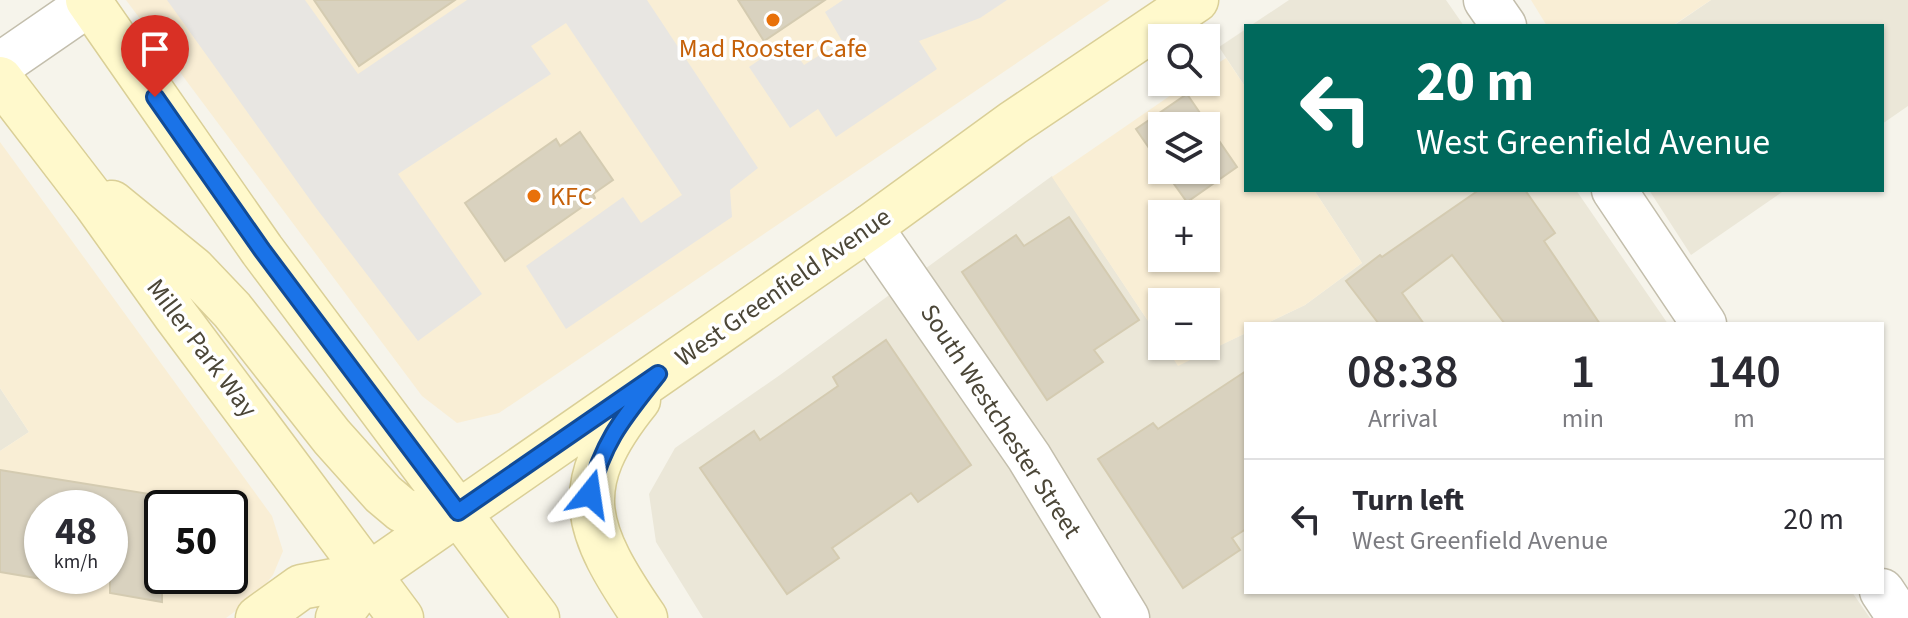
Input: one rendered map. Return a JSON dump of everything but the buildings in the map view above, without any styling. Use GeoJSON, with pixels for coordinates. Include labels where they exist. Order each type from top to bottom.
{"type":"FeatureCollection","features":[{"type":"Feature","properties":{"kind":"main road","name":"West Greenfield Avenue"},"geometry":{"type":"LineString","coordinates":[[338,618],[370,574],[870,227],[1013,123],[1196,0]]}},
{"type":"Feature","properties":{"kind":"main road"},"geometry":{"type":"LineString","coordinates":[[89,1],[262,250],[537,618]]}},
{"type":"Feature","properties":{"kind":"main road","name":"Miller Park Way"},"geometry":{"type":"LineString","coordinates":[[0,79],[401,618]]}},
{"type":"Feature","properties":{"kind":"main road"},"geometry":{"type":"LineString","coordinates":[[71,171],[193,269],[232,310],[332,437],[383,494],[402,510],[420,516],[458,512]]}},
{"type":"Feature","properties":{"kind":"main road"},"geometry":{"type":"LineString","coordinates":[[645,618],[616,575],[597,537],[591,517],[590,494],[603,449],[658,374]]}},
{"type":"Feature","properties":{"kind":"main road","name":"West Greenfield Avenue"},"geometry":{"type":"LineString","coordinates":[[258,618],[301,587],[370,574]]}},
{"type":"Feature","properties":{"kind":"street"},"geometry":{"type":"LineString","coordinates":[[1486,0],[1503,24]]}},
{"type":"Feature","properties":{"kind":"street"},"geometry":{"type":"LineString","coordinates":[[0,65],[89,1]]}},
{"type":"Feature","properties":{"kind":"street"},"geometry":{"type":"LineString","coordinates":[[1615,192],[1703,322]]}},
{"type":"Feature","properties":{"kind":"street","name":"South Westchester Street"},"geometry":{"type":"LineString","coordinates":[[870,227],[1029,457],[1127,618]]}},
{"type":"Feature","properties":{"kind":"street"},"geometry":{"type":"LineString","coordinates":[[1884,594],[1900,618]]}},
{"type":"Feature","properties":{"kind":"shaded area"},"geometry":{"type":"Polygon","coordinates":[[[126,0],[1110,0],[499,413],[457,423],[422,396],[126,0]]]}},
{"type":"Feature","properties":{"kind":"shaded area"},"geometry":{"type":"Polygon","coordinates":[[[167,0],[305,0],[358,74],[467,0],[647,0],[758,168],[730,190],[732,217],[566,329],[526,266],[623,197],[641,223],[682,195],[566,23],[531,46],[551,74],[398,174],[482,294],[418,341],[316,208],[167,0]]]}},
{"type":"Feature","properties":{"kind":"shaded area"},"geometry":{"type":"Polygon","coordinates":[[[843,0],[1007,0],[980,18],[919,41],[937,69],[836,137],[818,109],[790,128],[749,67],[787,41],[804,65],[842,41],[825,12],[843,0]]]}},
{"type":"Feature","properties":{"kind":"shaded area"},"geometry":{"type":"Polygon","coordinates":[[[1289,0],[1446,0],[1463,24],[1253,24],[1289,0]]]}},
{"type":"Feature","properties":{"kind":"shaded area"},"geometry":{"type":"Polygon","coordinates":[[[1531,0],[1711,0],[1675,24],[1546,24],[1531,0]]]}},
{"type":"Feature","properties":{"kind":"shaded area"},"geometry":{"type":"Polygon","coordinates":[[[1711,0],[1908,0],[1908,106],[1884,123],[1884,24],[1676,24],[1711,0]]]}},
{"type":"Feature","properties":{"kind":"shaded area"},"geometry":{"type":"Polygon","coordinates":[[[1244,30],[1244,85],[1220,46],[1244,30]]]}},
{"type":"Feature","properties":{"kind":"shaded area"},"geometry":{"type":"Polygon","coordinates":[[[1226,58],[1244,85],[1244,192],[1315,192],[1362,263],[1305,305],[1269,322],[1244,322],[1244,334],[1220,346],[1220,288],[1148,288],[1148,321],[1052,177],[1170,96],[1220,96],[1220,62],[1226,58]]]}},
{"type":"Feature","properties":{"kind":"shaded area"},"geometry":{"type":"Polygon","coordinates":[[[0,142],[272,516],[283,551],[273,575],[256,596],[226,618],[0,618],[0,451],[29,432],[0,388],[0,142]]]}},
{"type":"Feature","properties":{"kind":"shaded area"},"geometry":{"type":"Polygon","coordinates":[[[1052,176],[1148,321],[1148,360],[1175,360],[1178,365],[1189,360],[1220,360],[1220,345],[1244,334],[1244,594],[1853,594],[1870,618],[703,618],[656,542],[649,494],[675,448],[1052,176]]]}},
{"type":"Feature","properties":{"kind":"shaded area"},"geometry":{"type":"Polygon","coordinates":[[[1315,192],[1577,192],[1667,322],[1269,322],[1305,305],[1362,263],[1315,192]]]}},
{"type":"Feature","properties":{"kind":"shaded area"},"geometry":{"type":"Polygon","coordinates":[[[1650,192],[1782,192],[1691,255],[1650,192]]]}},
{"type":"Feature","properties":{"kind":"shaded area"},"geometry":{"type":"Polygon","coordinates":[[[1174,360],[1190,360],[1178,366],[1174,360]]]}},
{"type":"Feature","properties":{"kind":"shaded area"},"geometry":{"type":"Polygon","coordinates":[[[0,388],[29,432],[0,451],[0,388]]]}},
{"type":"Feature","properties":{"kind":"place","name":"Mad Rooster Cafe"},"geometry":{"type":"Point","coordinates":[773,20]}},
{"type":"Feature","properties":{"kind":"place","name":"KFC"},"geometry":{"type":"Point","coordinates":[534,196]}},
{"type":"Feature","properties":{"kind":"route"},"geometry":{"type":"LineString","coordinates":[[155,97],[262,250],[458,512],[658,374],[603,449],[590,494]]}}]}
